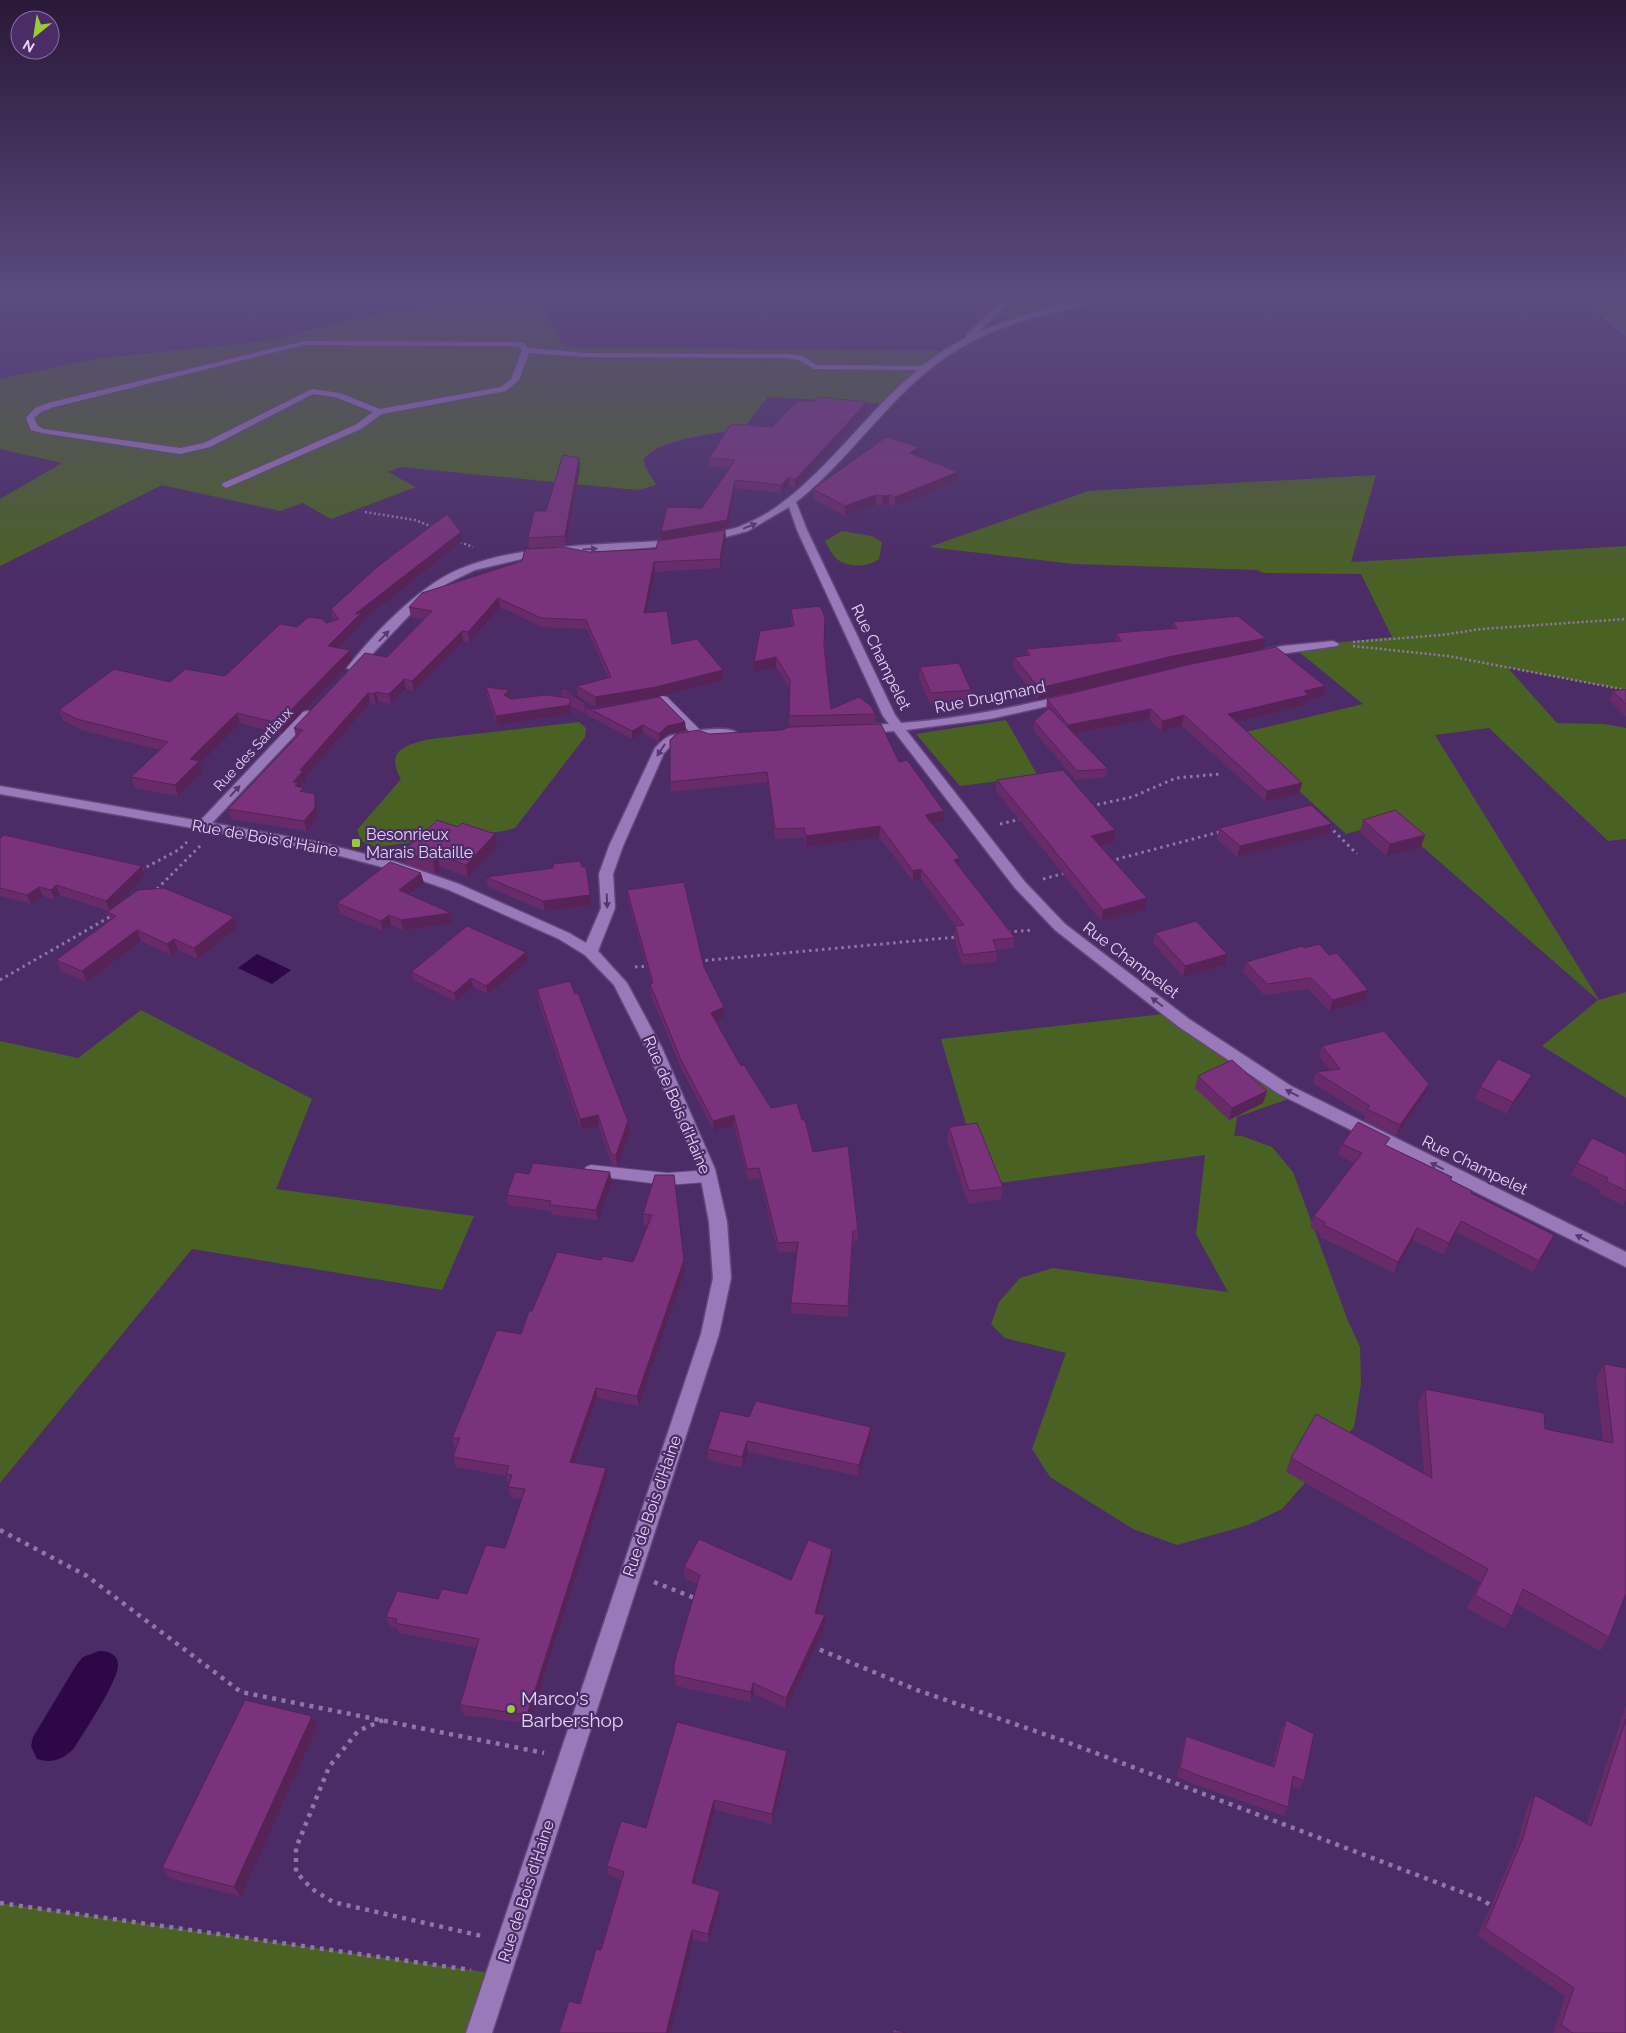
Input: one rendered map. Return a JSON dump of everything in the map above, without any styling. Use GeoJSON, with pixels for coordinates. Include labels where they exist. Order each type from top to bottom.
{"type":"FeatureCollection","features":[{"type":"Feature","properties":{"kind":"street"},"geometry":{"type":"LineString","coordinates":[[342,679],[420,598],[450,577],[494,561],[530,554],[666,544],[715,538],[759,523],[792,502],[847,449],[902,390]]}},
{"type":"Feature","properties":{"kind":"street","name":"Rue Champelet"},"geometry":{"type":"LineString","coordinates":[[792,502],[802,530],[896,728],[1020,885],[1060,927],[1184,1023],[1285,1090],[1626,1260]]}},
{"type":"Feature","properties":{"kind":"street"},"geometry":{"type":"LineString","coordinates":[[1244,658],[1282,649],[1333,644]]}},
{"type":"Feature","properties":{"kind":"street","name":"Rue Drugmand"},"geometry":{"type":"LineString","coordinates":[[847,730],[896,728],[995,715],[1082,695]]}},
{"type":"Feature","properties":{"kind":"street","name":"Rue des Sartiaux"},"geometry":{"type":"LineString","coordinates":[[202,827],[314,707]]}},
{"type":"Feature","properties":{"kind":"street"},"geometry":{"type":"LineString","coordinates":[[590,952],[608,908],[606,874],[612,855],[659,751],[672,739],[698,734],[748,733]]}},
{"type":"Feature","properties":{"kind":"street","name":"Rue de Bois d'Haine"},"geometry":{"type":"LineString","coordinates":[[0,790],[318,846],[391,865],[462,891],[564,936],[590,952],[612,973],[620,984],[654,1048],[708,1176],[718,1222],[722,1278],[710,1334],[479,2033]]}},
{"type":"Feature","properties":{"kind":"lane"},"geometry":{"type":"LineString","coordinates":[[116,390],[38,410],[30,418],[34,428],[42,431],[180,451],[207,445],[312,391],[337,395],[379,412]]}},
{"type":"Feature","properties":{"kind":"lane"},"geometry":{"type":"LineString","coordinates":[[226,485],[358,427],[379,412],[498,390]]}},
{"type":"Feature","properties":{"kind":"lane"},"geometry":{"type":"LineString","coordinates":[[637,704],[664,699],[698,734]]}},
{"type":"Feature","properties":{"kind":"lane"},"geometry":{"type":"LineString","coordinates":[[574,1169],[667,1179],[708,1176]]}},
{"type":"Feature","properties":{"kind":"path"},"geometry":{"type":"LineString","coordinates":[[365,512],[415,520],[440,532]]}},
{"type":"Feature","properties":{"kind":"path"},"geometry":{"type":"LineString","coordinates":[[455,540],[476,549],[494,561]]}},
{"type":"Feature","properties":{"kind":"path"},"geometry":{"type":"LineString","coordinates":[[1333,644],[1392,637],[1442,635],[1481,629],[1626,619]]}},
{"type":"Feature","properties":{"kind":"path"},"geometry":{"type":"LineString","coordinates":[[1333,644],[1448,656],[1626,690]]}},
{"type":"Feature","properties":{"kind":"path"},"geometry":{"type":"LineString","coordinates":[[1083,808],[1126,799],[1160,782],[1176,778],[1220,774]]}},
{"type":"Feature","properties":{"kind":"path"},"geometry":{"type":"LineString","coordinates":[[977,829],[1027,818]]}},
{"type":"Feature","properties":{"kind":"path"},"geometry":{"type":"LineString","coordinates":[[1324,822],[1357,854]]}},
{"type":"Feature","properties":{"kind":"path"},"geometry":{"type":"LineString","coordinates":[[138,872],[180,850],[202,827]]}},
{"type":"Feature","properties":{"kind":"path"},"geometry":{"type":"LineString","coordinates":[[152,892],[161,887],[216,829]]}},
{"type":"Feature","properties":{"kind":"path"},"geometry":{"type":"LineString","coordinates":[[1106,862],[1230,829]]}},
{"type":"Feature","properties":{"kind":"path"},"geometry":{"type":"LineString","coordinates":[[1020,885],[1068,872]]}},
{"type":"Feature","properties":{"kind":"path"},"geometry":{"type":"LineString","coordinates":[[0,980],[120,911]]}},
{"type":"Feature","properties":{"kind":"path"},"geometry":{"type":"LineString","coordinates":[[1000,933],[1060,927]]}},
{"type":"Feature","properties":{"kind":"path"},"geometry":{"type":"LineString","coordinates":[[693,962],[961,936]]}},
{"type":"Feature","properties":{"kind":"path"},"geometry":{"type":"LineString","coordinates":[[612,973],[654,966]]}},
{"type":"Feature","properties":{"kind":"path"},"geometry":{"type":"LineString","coordinates":[[0,1530],[86,1576],[240,1692],[385,1719],[569,1758]]}},
{"type":"Feature","properties":{"kind":"path"},"geometry":{"type":"LineString","coordinates":[[630,1572],[704,1602]]}},
{"type":"Feature","properties":{"kind":"path"},"geometry":{"type":"LineString","coordinates":[[806,1643],[916,1690],[1064,1741],[1483,1900],[1499,1911]]}},
{"type":"Feature","properties":{"kind":"path"},"geometry":{"type":"LineString","coordinates":[[385,1719],[358,1731],[328,1767],[296,1848],[296,1872],[312,1889],[333,1902],[509,1942]]}},
{"type":"Feature","properties":{"kind":"path"},"geometry":{"type":"LineString","coordinates":[[0,1903],[499,1974]]}},
{"type":"Feature","properties":{"kind":"green space"},"geometry":{"type":"Polygon","coordinates":[[[0,390],[905,390],[889,404],[768,397],[743,429],[689,438],[662,446],[651,452],[644,459],[647,470],[656,485],[639,490],[400,467],[388,472],[416,487],[331,519],[303,503],[280,511],[162,485],[0,566],[0,499],[62,463],[0,449],[0,390]]]}},
{"type":"Feature","properties":{"kind":"green space"},"geometry":{"type":"Polygon","coordinates":[[[1376,475],[1351,562],[1626,546],[1626,690],[1508,668],[1557,723],[1604,724],[1626,728],[1626,839],[1608,841],[1489,728],[1435,735],[1599,1000],[1626,992],[1626,1098],[1542,1046],[1598,1000],[1393,821],[1346,834],[1237,734],[1363,704],[1293,647],[1392,637],[1361,574],[1264,573],[1257,570],[1074,564],[929,547],[1088,491],[1376,475]]]}},
{"type":"Feature","properties":{"kind":"green space"},"geometry":{"type":"Polygon","coordinates":[[[842,531],[872,536],[882,542],[879,559],[870,564],[859,566],[843,563],[836,559],[825,541],[842,531]]]}},
{"type":"Feature","properties":{"kind":"green space"},"geometry":{"type":"Polygon","coordinates":[[[1006,720],[1038,776],[960,786],[916,734],[1006,720]]]}},
{"type":"Feature","properties":{"kind":"green space"},"geometry":{"type":"Polygon","coordinates":[[[579,722],[586,728],[585,737],[515,828],[376,847],[361,841],[357,830],[401,779],[396,769],[395,761],[397,755],[406,746],[431,739],[579,722]]]}},
{"type":"Feature","properties":{"kind":"green space"},"geometry":{"type":"Polygon","coordinates":[[[141,1010],[312,1099],[276,1189],[474,1216],[442,1290],[192,1249],[0,1483],[0,1041],[78,1058],[141,1010]]]}},
{"type":"Feature","properties":{"kind":"green space"},"geometry":{"type":"Polygon","coordinates":[[[1172,1013],[1297,1096],[1237,1117],[1234,1136],[1242,1136],[1272,1147],[1293,1172],[1348,1321],[1360,1347],[1361,1384],[1354,1427],[1282,1509],[1248,1525],[1177,1545],[1133,1529],[1050,1477],[1032,1449],[1066,1353],[1005,1338],[991,1324],[999,1302],[1020,1278],[1053,1268],[1228,1292],[1196,1234],[1205,1155],[984,1185],[941,1039],[1172,1013]]]}},
{"type":"Feature","properties":{"kind":"green space"},"geometry":{"type":"Polygon","coordinates":[[[0,1903],[499,1974],[479,2033],[0,2033],[0,1903]]]}},
{"type":"Feature","properties":{"kind":"shaded area"},"geometry":{"type":"Polygon","coordinates":[[[257,954],[291,970],[272,984],[238,968],[257,954]]]}},
{"type":"Feature","properties":{"kind":"shaded area"},"geometry":{"type":"Polygon","coordinates":[[[99,1651],[112,1654],[118,1661],[117,1672],[113,1682],[100,1706],[79,1741],[70,1752],[62,1758],[53,1761],[37,1759],[31,1746],[33,1737],[77,1664],[83,1657],[99,1651]]]}},
{"type":"Feature","properties":{"kind":"building"},"geometry":{"type":"Polygon","coordinates":[[[818,397],[867,402],[795,480],[789,477],[781,485],[735,480],[727,520],[661,532],[667,507],[702,508],[735,460],[709,458],[731,424],[772,427],[797,401],[815,401],[818,397]]]}},
{"type":"Feature","properties":{"kind":"building"},"geometry":{"type":"Polygon","coordinates":[[[886,437],[919,447],[910,453],[958,472],[895,497],[876,495],[845,506],[813,489],[886,437]]]}},
{"type":"Feature","properties":{"kind":"building"},"geometry":{"type":"Polygon","coordinates":[[[563,455],[579,458],[565,536],[528,538],[534,511],[546,511],[563,455]]]}},
{"type":"Feature","properties":{"kind":"building"},"geometry":{"type":"Polygon","coordinates":[[[447,514],[461,532],[355,614],[362,612],[328,646],[350,650],[278,723],[237,713],[190,759],[199,761],[175,785],[131,777],[168,742],[77,719],[59,710],[114,669],[170,682],[185,669],[225,676],[280,624],[297,627],[308,617],[323,619],[326,623],[339,619],[331,609],[377,567],[447,514]]]}},
{"type":"Feature","properties":{"kind":"building"},"geometry":{"type":"Polygon","coordinates":[[[725,530],[720,559],[654,562],[644,613],[667,611],[672,644],[697,639],[723,670],[656,687],[595,697],[577,686],[611,677],[586,620],[541,618],[498,598],[468,632],[462,631],[412,681],[404,679],[389,694],[368,693],[300,770],[303,771],[293,782],[298,783],[295,786],[304,788],[300,791],[315,794],[315,808],[304,821],[228,809],[303,730],[294,728],[365,653],[387,657],[432,611],[409,607],[422,593],[522,561],[525,549],[563,547],[589,552],[656,549],[658,541],[725,530]]]}},
{"type":"Feature","properties":{"kind":"building"},"geometry":{"type":"Polygon","coordinates":[[[820,606],[825,617],[824,647],[831,709],[859,697],[871,706],[875,714],[789,716],[790,680],[776,657],[754,662],[760,631],[794,626],[791,609],[820,606]]]}},
{"type":"Feature","properties":{"kind":"building"},"geometry":{"type":"Polygon","coordinates":[[[1238,616],[1266,638],[1173,656],[1039,688],[1014,657],[1030,655],[1026,649],[1121,641],[1116,633],[1177,628],[1173,622],[1238,616]]]}},
{"type":"Feature","properties":{"kind":"building"},"geometry":{"type":"Polygon","coordinates":[[[1276,647],[1325,686],[1304,691],[1308,695],[1228,714],[1302,783],[1267,791],[1184,715],[1163,721],[1151,709],[1068,725],[1047,699],[1187,665],[1276,647]]]}},
{"type":"Feature","properties":{"kind":"building"},"geometry":{"type":"Polygon","coordinates":[[[959,663],[971,690],[931,693],[920,667],[959,663]]]}},
{"type":"Feature","properties":{"kind":"building"},"geometry":{"type":"Polygon","coordinates":[[[486,687],[509,690],[504,695],[511,699],[545,695],[570,698],[570,705],[496,716],[486,687]]]}},
{"type":"Feature","properties":{"kind":"building"},"geometry":{"type":"Polygon","coordinates":[[[564,689],[584,702],[561,690],[564,689]]]}},
{"type":"Feature","properties":{"kind":"building"},"geometry":{"type":"Polygon","coordinates":[[[1626,689],[1626,704],[1613,691],[1626,689]]]}},
{"type":"Feature","properties":{"kind":"building"},"geometry":{"type":"Polygon","coordinates":[[[660,697],[685,722],[667,726],[659,734],[643,725],[632,731],[586,707],[595,709],[660,697]]]}},
{"type":"Feature","properties":{"kind":"building"},"geometry":{"type":"Polygon","coordinates":[[[1049,708],[1108,769],[1077,771],[1034,721],[1049,708]]]}},
{"type":"Feature","properties":{"kind":"building"},"geometry":{"type":"Polygon","coordinates":[[[881,724],[899,762],[907,760],[944,811],[925,815],[960,858],[954,860],[1015,938],[993,940],[997,951],[963,955],[955,926],[964,925],[921,869],[913,871],[880,826],[806,836],[804,828],[775,829],[767,772],[670,782],[670,740],[676,734],[698,730],[709,734],[782,730],[789,727],[881,724]]]}},
{"type":"Feature","properties":{"kind":"building"},"geometry":{"type":"Polygon","coordinates":[[[1063,770],[1115,830],[1091,836],[1147,898],[1103,910],[997,780],[1063,770]]]}},
{"type":"Feature","properties":{"kind":"building"},"geometry":{"type":"Polygon","coordinates":[[[1311,805],[1332,824],[1240,846],[1219,828],[1311,805]]]}},
{"type":"Feature","properties":{"kind":"building"},"geometry":{"type":"Polygon","coordinates":[[[1395,810],[1425,835],[1390,844],[1363,820],[1395,810]]]}},
{"type":"Feature","properties":{"kind":"building"},"geometry":{"type":"Polygon","coordinates":[[[437,820],[458,827],[462,823],[495,834],[466,865],[434,853],[438,858],[433,862],[402,851],[437,820]]]}},
{"type":"Feature","properties":{"kind":"building"},"geometry":{"type":"Polygon","coordinates":[[[4,835],[142,866],[106,901],[56,885],[51,890],[39,887],[27,895],[0,888],[0,838],[4,835]]]}},
{"type":"Feature","properties":{"kind":"building"},"geometry":{"type":"Polygon","coordinates":[[[580,861],[582,867],[586,867],[590,895],[543,901],[486,877],[553,868],[553,864],[580,861]]]}},
{"type":"Feature","properties":{"kind":"building"},"geometry":{"type":"Polygon","coordinates":[[[390,862],[421,873],[399,890],[451,913],[401,920],[389,915],[381,921],[337,903],[390,862]]]}},
{"type":"Feature","properties":{"kind":"building"},"geometry":{"type":"Polygon","coordinates":[[[684,882],[704,967],[724,1007],[711,1013],[741,1066],[744,1065],[771,1108],[797,1103],[802,1120],[805,1120],[813,1152],[848,1146],[858,1230],[853,1231],[848,1306],[791,1303],[798,1242],[778,1243],[759,1168],[747,1169],[734,1115],[713,1121],[681,1060],[650,984],[653,983],[627,890],[684,882]]]}},
{"type":"Feature","properties":{"kind":"building"},"geometry":{"type":"Polygon","coordinates":[[[164,888],[234,917],[194,948],[174,939],[167,944],[137,930],[82,971],[56,960],[116,916],[107,912],[138,890],[164,888]]]}},
{"type":"Feature","properties":{"kind":"building"},"geometry":{"type":"Polygon","coordinates":[[[1196,921],[1227,954],[1185,966],[1155,933],[1196,921]]]}},
{"type":"Feature","properties":{"kind":"building"},"geometry":{"type":"Polygon","coordinates":[[[467,926],[526,952],[486,986],[471,978],[454,993],[411,972],[467,926]]]}},
{"type":"Feature","properties":{"kind":"building"},"geometry":{"type":"Polygon","coordinates":[[[1319,944],[1329,955],[1337,953],[1368,990],[1333,1000],[1311,978],[1267,984],[1246,962],[1302,946],[1304,948],[1319,944]]]}},
{"type":"Feature","properties":{"kind":"building"},"geometry":{"type":"Polygon","coordinates":[[[570,981],[575,994],[578,993],[628,1121],[616,1155],[611,1154],[598,1115],[580,1119],[537,989],[570,981]]]}},
{"type":"Feature","properties":{"kind":"building"},"geometry":{"type":"Polygon","coordinates":[[[1384,1031],[1429,1084],[1400,1125],[1367,1109],[1370,1106],[1316,1072],[1340,1069],[1322,1046],[1384,1031]]]}},
{"type":"Feature","properties":{"kind":"building"},"geometry":{"type":"Polygon","coordinates":[[[1498,1059],[1532,1075],[1513,1102],[1480,1087],[1498,1059]]]}},
{"type":"Feature","properties":{"kind":"building"},"geometry":{"type":"Polygon","coordinates":[[[1232,1060],[1267,1091],[1232,1108],[1198,1076],[1232,1060]]]}},
{"type":"Feature","properties":{"kind":"building"},"geometry":{"type":"Polygon","coordinates":[[[1358,1122],[1390,1138],[1385,1145],[1452,1177],[1450,1180],[1472,1191],[1471,1193],[1554,1235],[1539,1261],[1461,1221],[1449,1243],[1417,1228],[1398,1262],[1324,1225],[1326,1223],[1314,1216],[1362,1153],[1342,1144],[1358,1122]]]}},
{"type":"Feature","properties":{"kind":"building"},"geometry":{"type":"Polygon","coordinates":[[[977,1123],[1003,1187],[969,1191],[949,1127],[977,1123]]]}},
{"type":"Feature","properties":{"kind":"building"},"geometry":{"type":"Polygon","coordinates":[[[1592,1138],[1626,1154],[1626,1191],[1606,1181],[1608,1178],[1577,1163],[1592,1138]]]}},
{"type":"Feature","properties":{"kind":"building"},"geometry":{"type":"Polygon","coordinates":[[[533,1163],[610,1172],[596,1210],[550,1205],[551,1201],[507,1195],[515,1172],[529,1174],[533,1163]]]}},
{"type":"Feature","properties":{"kind":"building"},"geometry":{"type":"Polygon","coordinates":[[[655,1175],[674,1175],[684,1260],[637,1396],[596,1388],[570,1462],[606,1468],[527,1715],[460,1705],[479,1639],[395,1623],[397,1619],[386,1617],[397,1591],[438,1599],[442,1589],[467,1594],[486,1545],[505,1548],[525,1489],[508,1487],[512,1475],[506,1474],[509,1466],[453,1457],[460,1438],[452,1438],[497,1330],[521,1334],[529,1311],[532,1311],[557,1252],[601,1260],[603,1256],[633,1262],[652,1215],[643,1214],[655,1175]]]}},
{"type":"Feature","properties":{"kind":"building"},"geometry":{"type":"Polygon","coordinates":[[[1604,1364],[1626,1368],[1626,1594],[1609,1637],[1523,1589],[1512,1616],[1475,1595],[1488,1569],[1291,1458],[1316,1414],[1432,1478],[1425,1389],[1544,1413],[1545,1429],[1613,1443],[1604,1364]]]}},
{"type":"Feature","properties":{"kind":"building"},"geometry":{"type":"Polygon","coordinates":[[[756,1401],[871,1427],[859,1465],[747,1441],[742,1457],[708,1449],[720,1411],[749,1417],[756,1401]]]}},
{"type":"Feature","properties":{"kind":"building"},"geometry":{"type":"Polygon","coordinates":[[[699,1539],[791,1580],[808,1540],[832,1549],[815,1613],[825,1615],[786,1698],[753,1683],[751,1692],[674,1675],[674,1664],[700,1575],[684,1567],[699,1539]]]}},
{"type":"Feature","properties":{"kind":"building"},"geometry":{"type":"Polygon","coordinates":[[[245,1700],[312,1716],[234,1887],[162,1868],[245,1700]]]}},
{"type":"Feature","properties":{"kind":"building"},"geometry":{"type":"Polygon","coordinates":[[[1626,1719],[1626,2033],[1573,2033],[1561,2025],[1574,1988],[1485,1928],[1523,1838],[1535,1795],[1591,1826],[1626,1719]]]}},
{"type":"Feature","properties":{"kind":"building"},"geometry":{"type":"Polygon","coordinates":[[[1286,1720],[1314,1734],[1304,1781],[1293,1776],[1288,1807],[1180,1768],[1186,1736],[1274,1767],[1286,1720]]]}},
{"type":"Feature","properties":{"kind":"building"},"geometry":{"type":"Polygon","coordinates":[[[677,1722],[787,1751],[772,1814],[714,1800],[692,1883],[720,1891],[708,1934],[692,1930],[666,2033],[559,2033],[569,2001],[580,2004],[596,1949],[601,1950],[624,1872],[607,1866],[621,1821],[646,1828],[677,1722]]]}},
{"type":"Feature","properties":{"kind":"building"},"geometry":{"type":"Polygon","coordinates":[[[893,2029],[906,2033],[892,2033],[893,2029]]]}},
{"type":"Feature","properties":{"kind":"place","name":"Besonrieux Marais Bataille"},"geometry":{"type":"Point","coordinates":[356,843]}},
{"type":"Feature","properties":{"kind":"place","name":"Marco's Barbershop"},"geometry":{"type":"Point","coordinates":[511,1709]}}]}
